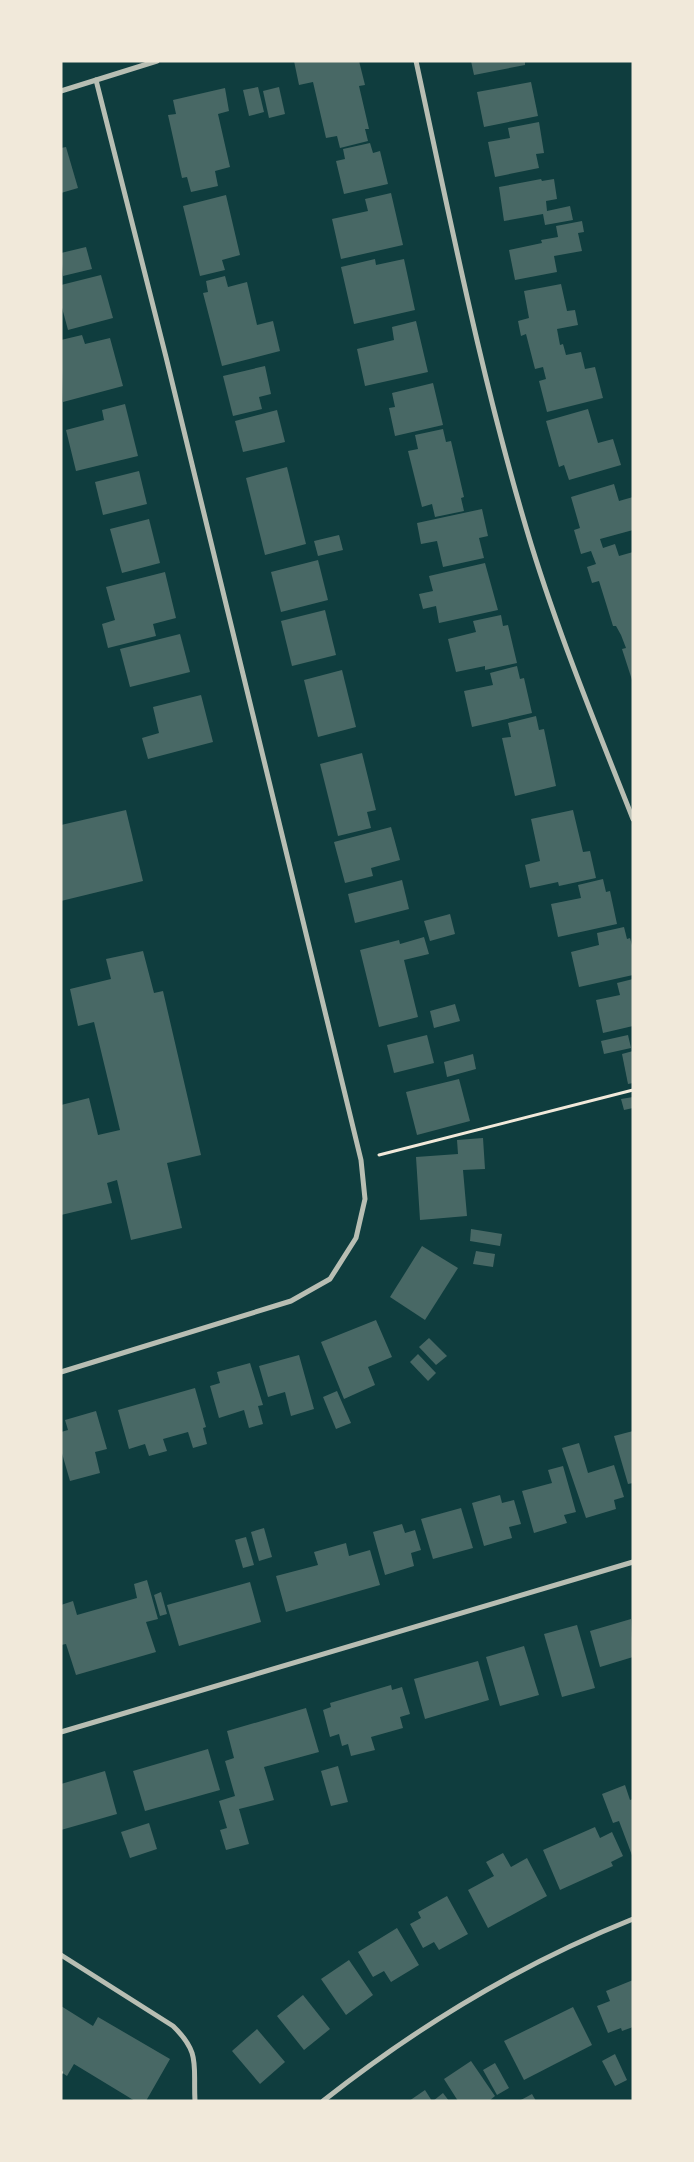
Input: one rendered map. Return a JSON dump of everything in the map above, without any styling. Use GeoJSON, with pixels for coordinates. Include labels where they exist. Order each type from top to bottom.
{"type":"FeatureCollection","features":[{"type":"Feature","properties":{"kind":"street"},"geometry":{"type":"LineString","coordinates":[[61,91],[158,61]]}},
{"type":"Feature","properties":{"kind":"street"},"geometry":{"type":"LineString","coordinates":[[416,61],[481,355],[531,544],[563,641],[633,819]]}},
{"type":"Feature","properties":{"kind":"street"},"geometry":{"type":"LineString","coordinates":[[61,1372],[291,1301],[330,1279],[356,1238],[365,1199],[361,1160],[173,385],[96,80]]}},
{"type":"Feature","properties":{"kind":"street"},"geometry":{"type":"LineString","coordinates":[[61,1732],[633,1562]]}},
{"type":"Feature","properties":{"kind":"street"},"geometry":{"type":"LineString","coordinates":[[323,2101],[419,2030],[502,1980],[633,1919]]}},
{"type":"Feature","properties":{"kind":"street"},"geometry":{"type":"LineString","coordinates":[[61,1955],[173,2026],[188,2040],[194,2059],[195,2101]]}},
{"type":"Feature","properties":{"kind":"path"},"geometry":{"type":"LineString","coordinates":[[361,1160],[633,1090]]}},
{"type":"Feature","properties":{"kind":"building"},"geometry":{"type":"Polygon","coordinates":[[[294,61],[359,61],[365,85],[359,86],[369,129],[365,129],[368,141],[340,148],[337,136],[326,138],[313,82],[299,85],[294,61]]]}},
{"type":"Feature","properties":{"kind":"building"},"geometry":{"type":"Polygon","coordinates":[[[471,61],[525,61],[525,65],[474,75],[471,61]]]}},
{"type":"Feature","properties":{"kind":"building"},"geometry":{"type":"Polygon","coordinates":[[[531,82],[538,116],[484,127],[477,92],[531,82]]]}},
{"type":"Feature","properties":{"kind":"building"},"geometry":{"type":"Polygon","coordinates":[[[258,87],[264,112],[249,116],[243,90],[258,87]]]}},
{"type":"Feature","properties":{"kind":"building"},"geometry":{"type":"Polygon","coordinates":[[[279,87],[285,114],[269,118],[263,91],[279,87]]]}},
{"type":"Feature","properties":{"kind":"building"},"geometry":{"type":"Polygon","coordinates":[[[225,88],[229,111],[218,114],[230,167],[215,171],[218,186],[191,192],[187,177],[182,178],[168,115],[176,114],[173,100],[225,88]]]}},
{"type":"Feature","properties":{"kind":"building"},"geometry":{"type":"Polygon","coordinates":[[[539,122],[544,153],[536,154],[539,168],[495,177],[488,142],[510,138],[508,128],[539,122]]]}},
{"type":"Feature","properties":{"kind":"building"},"geometry":{"type":"Polygon","coordinates":[[[370,143],[373,153],[380,151],[388,184],[344,194],[336,161],[345,159],[343,149],[370,143]]]}},
{"type":"Feature","properties":{"kind":"building"},"geometry":{"type":"Polygon","coordinates":[[[66,147],[78,188],[61,193],[61,148],[66,147]]]}},
{"type":"Feature","properties":{"kind":"building"},"geometry":{"type":"Polygon","coordinates":[[[541,179],[542,181],[554,179],[557,199],[546,201],[547,211],[570,206],[573,220],[545,225],[543,214],[504,221],[499,187],[541,179]]]}},
{"type":"Feature","properties":{"kind":"building"},"geometry":{"type":"Polygon","coordinates":[[[391,193],[403,245],[341,259],[332,219],[368,211],[365,199],[391,193]]]}},
{"type":"Feature","properties":{"kind":"building"},"geometry":{"type":"Polygon","coordinates":[[[226,195],[240,255],[222,260],[225,270],[200,276],[183,206],[226,195]]]}},
{"type":"Feature","properties":{"kind":"building"},"geometry":{"type":"Polygon","coordinates":[[[582,221],[584,232],[578,233],[582,251],[554,256],[557,272],[515,280],[509,250],[542,243],[541,240],[558,237],[556,226],[582,221]]]}},
{"type":"Feature","properties":{"kind":"building"},"geometry":{"type":"Polygon","coordinates":[[[86,247],[92,269],[63,276],[61,253],[86,247]]]}},
{"type":"Feature","properties":{"kind":"building"},"geometry":{"type":"Polygon","coordinates":[[[375,259],[376,265],[404,259],[415,310],[354,324],[341,267],[375,259]]]}},
{"type":"Feature","properties":{"kind":"building"},"geometry":{"type":"Polygon","coordinates":[[[101,275],[113,318],[68,330],[61,304],[61,285],[101,275]]]}},
{"type":"Feature","properties":{"kind":"building"},"geometry":{"type":"Polygon","coordinates":[[[225,276],[228,287],[247,282],[257,325],[273,321],[280,351],[222,366],[203,293],[208,292],[206,281],[225,276]]]}},
{"type":"Feature","properties":{"kind":"building"},"geometry":{"type":"Polygon","coordinates":[[[561,284],[567,311],[575,310],[578,325],[557,329],[560,345],[563,344],[566,355],[581,352],[585,369],[595,367],[603,398],[547,412],[539,381],[546,379],[543,367],[535,369],[526,334],[521,336],[518,321],[529,318],[524,291],[561,284]]]}},
{"type":"Feature","properties":{"kind":"building"},"geometry":{"type":"Polygon","coordinates":[[[416,321],[428,372],[365,386],[357,349],[394,340],[392,327],[416,321]]]}},
{"type":"Feature","properties":{"kind":"building"},"geometry":{"type":"Polygon","coordinates":[[[82,335],[85,344],[110,338],[123,386],[63,402],[61,340],[82,335]]]}},
{"type":"Feature","properties":{"kind":"building"},"geometry":{"type":"Polygon","coordinates":[[[265,366],[271,394],[259,397],[262,409],[233,416],[223,376],[265,366]]]}},
{"type":"Feature","properties":{"kind":"building"},"geometry":{"type":"Polygon","coordinates":[[[433,383],[443,425],[395,436],[389,408],[395,407],[392,393],[433,383]]]}},
{"type":"Feature","properties":{"kind":"building"},"geometry":{"type":"Polygon","coordinates":[[[125,404],[138,456],[76,471],[66,430],[104,420],[102,410],[125,404]]]}},
{"type":"Feature","properties":{"kind":"building"},"geometry":{"type":"Polygon","coordinates":[[[588,409],[598,443],[613,439],[621,465],[569,480],[564,465],[559,467],[546,421],[588,409]]]}},
{"type":"Feature","properties":{"kind":"building"},"geometry":{"type":"Polygon","coordinates":[[[277,410],[285,442],[243,452],[235,421],[277,410]]]}},
{"type":"Feature","properties":{"kind":"building"},"geometry":{"type":"Polygon","coordinates":[[[443,429],[446,442],[451,441],[464,497],[461,498],[464,511],[435,517],[432,504],[422,507],[408,451],[418,449],[415,435],[443,429]]]}},
{"type":"Feature","properties":{"kind":"building"},"geometry":{"type":"Polygon","coordinates":[[[287,467],[306,544],[265,555],[246,478],[287,467]]]}},
{"type":"Feature","properties":{"kind":"building"},"geometry":{"type":"Polygon","coordinates":[[[139,471],[147,504],[103,515],[95,482],[139,471]]]}},
{"type":"Feature","properties":{"kind":"building"},"geometry":{"type":"Polygon","coordinates":[[[614,484],[619,501],[633,497],[633,530],[600,539],[603,548],[615,544],[619,556],[633,552],[632,680],[622,649],[626,648],[616,626],[613,626],[599,581],[592,583],[587,567],[596,564],[591,551],[581,554],[574,530],[580,528],[571,497],[614,484]]]}},
{"type":"Feature","properties":{"kind":"building"},"geometry":{"type":"Polygon","coordinates":[[[482,509],[488,536],[479,538],[484,558],[443,567],[437,541],[421,544],[417,523],[482,509]]]}},
{"type":"Feature","properties":{"kind":"building"},"geometry":{"type":"Polygon","coordinates":[[[149,519],[160,563],[122,573],[110,529],[149,519]]]}},
{"type":"Feature","properties":{"kind":"building"},"geometry":{"type":"Polygon","coordinates":[[[339,535],[343,550],[318,556],[314,541],[339,535]]]}},
{"type":"Feature","properties":{"kind":"building"},"geometry":{"type":"Polygon","coordinates":[[[318,560],[328,600],[281,612],[271,572],[318,560]]]}},
{"type":"Feature","properties":{"kind":"building"},"geometry":{"type":"Polygon","coordinates":[[[485,563],[498,610],[439,623],[436,606],[423,609],[419,594],[433,591],[429,576],[485,563]]]}},
{"type":"Feature","properties":{"kind":"building"},"geometry":{"type":"Polygon","coordinates":[[[165,572],[176,618],[153,624],[156,636],[108,648],[102,624],[115,620],[106,587],[165,572]]]}},
{"type":"Feature","properties":{"kind":"building"},"geometry":{"type":"Polygon","coordinates":[[[325,610],[336,655],[292,666],[281,621],[325,610]]]}},
{"type":"Feature","properties":{"kind":"building"},"geometry":{"type":"Polygon","coordinates":[[[501,615],[503,626],[508,625],[517,663],[485,670],[485,666],[456,672],[448,639],[476,632],[473,621],[501,615]]]}},
{"type":"Feature","properties":{"kind":"building"},"geometry":{"type":"Polygon","coordinates":[[[180,634],[190,672],[130,687],[120,649],[180,634]]]}},
{"type":"Feature","properties":{"kind":"building"},"geometry":{"type":"Polygon","coordinates":[[[517,666],[520,679],[524,678],[532,713],[472,727],[464,691],[493,685],[490,673],[517,666]]]}},
{"type":"Feature","properties":{"kind":"building"},"geometry":{"type":"Polygon","coordinates":[[[342,670],[356,727],[318,737],[304,680],[342,670]]]}},
{"type":"Feature","properties":{"kind":"building"},"geometry":{"type":"Polygon","coordinates":[[[201,695],[213,742],[148,759],[142,738],[159,733],[153,707],[201,695]]]}},
{"type":"Feature","properties":{"kind":"building"},"geometry":{"type":"Polygon","coordinates":[[[536,716],[539,730],[544,729],[556,786],[515,796],[502,738],[511,737],[508,723],[536,716]]]}},
{"type":"Feature","properties":{"kind":"building"},"geometry":{"type":"Polygon","coordinates":[[[362,753],[376,810],[367,812],[371,828],[338,836],[320,764],[362,753]]]}},
{"type":"Feature","properties":{"kind":"building"},"geometry":{"type":"Polygon","coordinates":[[[126,810],[143,881],[61,901],[61,825],[126,810]]]}},
{"type":"Feature","properties":{"kind":"building"},"geometry":{"type":"Polygon","coordinates":[[[573,810],[583,852],[590,851],[596,878],[559,886],[558,882],[530,888],[525,865],[540,861],[531,819],[573,810]]]}},
{"type":"Feature","properties":{"kind":"building"},"geometry":{"type":"Polygon","coordinates":[[[391,827],[400,860],[371,868],[373,876],[345,883],[334,842],[391,827]]]}},
{"type":"Feature","properties":{"kind":"building"},"geometry":{"type":"Polygon","coordinates":[[[603,879],[606,892],[610,891],[617,924],[558,937],[551,904],[581,898],[578,885],[603,879]]]}},
{"type":"Feature","properties":{"kind":"building"},"geometry":{"type":"Polygon","coordinates":[[[402,880],[409,909],[355,923],[348,894],[402,880]]]}},
{"type":"Feature","properties":{"kind":"building"},"geometry":{"type":"Polygon","coordinates":[[[450,914],[455,934],[430,941],[424,921],[450,914]]]}},
{"type":"Feature","properties":{"kind":"building"},"geometry":{"type":"Polygon","coordinates":[[[624,927],[627,939],[630,938],[633,949],[633,975],[579,987],[571,952],[599,945],[597,933],[624,927]]]}},
{"type":"Feature","properties":{"kind":"building"},"geometry":{"type":"Polygon","coordinates":[[[424,937],[429,954],[404,960],[418,1017],[379,1027],[360,950],[399,940],[400,944],[424,937]]]}},
{"type":"Feature","properties":{"kind":"building"},"geometry":{"type":"Polygon","coordinates":[[[143,951],[154,993],[163,991],[201,1155],[167,1163],[182,1228],[131,1240],[117,1180],[107,1183],[112,1203],[61,1215],[61,1105],[89,1098],[98,1135],[120,1130],[94,1022],[78,1026],[70,989],[111,979],[106,959],[143,951]]]}},
{"type":"Feature","properties":{"kind":"building"},"geometry":{"type":"Polygon","coordinates":[[[633,979],[633,1026],[603,1033],[596,1000],[620,995],[617,983],[633,979]]]}},
{"type":"Feature","properties":{"kind":"building"},"geometry":{"type":"Polygon","coordinates":[[[455,1004],[460,1021],[434,1028],[430,1011],[455,1004]]]}},
{"type":"Feature","properties":{"kind":"building"},"geometry":{"type":"Polygon","coordinates":[[[427,1035],[434,1063],[394,1073],[387,1045],[427,1035]]]}},
{"type":"Feature","properties":{"kind":"building"},"geometry":{"type":"Polygon","coordinates":[[[628,1035],[631,1048],[604,1054],[601,1041],[628,1035]]]}},
{"type":"Feature","properties":{"kind":"building"},"geometry":{"type":"Polygon","coordinates":[[[633,1051],[633,1083],[628,1084],[622,1054],[633,1051]]]}},
{"type":"Feature","properties":{"kind":"building"},"geometry":{"type":"Polygon","coordinates":[[[473,1054],[476,1069],[447,1077],[444,1062],[473,1054]]]}},
{"type":"Feature","properties":{"kind":"building"},"geometry":{"type":"Polygon","coordinates":[[[459,1079],[470,1121],[417,1135],[406,1092],[459,1079]]]}},
{"type":"Feature","properties":{"kind":"building"},"geometry":{"type":"Polygon","coordinates":[[[633,1097],[633,1108],[624,1110],[621,1099],[633,1097]]]}},
{"type":"Feature","properties":{"kind":"building"},"geometry":{"type":"Polygon","coordinates":[[[483,1138],[485,1169],[463,1170],[467,1216],[420,1220],[416,1157],[458,1154],[457,1140],[483,1138]]]}},
{"type":"Feature","properties":{"kind":"building"},"geometry":{"type":"Polygon","coordinates":[[[471,1229],[502,1234],[500,1246],[470,1241],[471,1229]]]}},
{"type":"Feature","properties":{"kind":"building"},"geometry":{"type":"Polygon","coordinates":[[[422,1246],[458,1268],[425,1320],[390,1297],[422,1246]]]}},
{"type":"Feature","properties":{"kind":"building"},"geometry":{"type":"Polygon","coordinates":[[[476,1251],[495,1254],[493,1267],[473,1264],[476,1251]]]}},
{"type":"Feature","properties":{"kind":"building"},"geometry":{"type":"Polygon","coordinates":[[[376,1320],[392,1357],[368,1367],[375,1385],[344,1399],[321,1342],[376,1320]]]}},
{"type":"Feature","properties":{"kind":"building"},"geometry":{"type":"Polygon","coordinates":[[[429,1338],[447,1356],[436,1365],[419,1347],[429,1338]]]}},
{"type":"Feature","properties":{"kind":"building"},"geometry":{"type":"Polygon","coordinates":[[[418,1354],[436,1373],[428,1381],[410,1362],[418,1354]]]}},
{"type":"Feature","properties":{"kind":"building"},"geometry":{"type":"Polygon","coordinates":[[[299,1355],[314,1409],[291,1416],[285,1392],[268,1397],[259,1366],[299,1355]]]}},
{"type":"Feature","properties":{"kind":"building"},"geometry":{"type":"Polygon","coordinates":[[[250,1363],[263,1405],[258,1406],[263,1424],[249,1428],[244,1410],[219,1418],[210,1386],[220,1383],[217,1372],[250,1363]]]}},
{"type":"Feature","properties":{"kind":"building"},"geometry":{"type":"Polygon","coordinates":[[[195,1388],[206,1427],[203,1428],[207,1444],[193,1448],[188,1432],[163,1439],[167,1451],[149,1456],[145,1444],[129,1449],[118,1410],[195,1388]]]}},
{"type":"Feature","properties":{"kind":"building"},"geometry":{"type":"Polygon","coordinates":[[[337,1391],[351,1423],[336,1429],[323,1397],[337,1391]]]}},
{"type":"Feature","properties":{"kind":"building"},"geometry":{"type":"Polygon","coordinates":[[[96,1411],[107,1449],[95,1452],[100,1473],[70,1481],[61,1450],[61,1432],[68,1430],[65,1420],[96,1411]]]}},
{"type":"Feature","properties":{"kind":"building"},"geometry":{"type":"Polygon","coordinates":[[[633,1431],[633,1483],[628,1484],[614,1436],[633,1431]]]}},
{"type":"Feature","properties":{"kind":"building"},"geometry":{"type":"Polygon","coordinates":[[[579,1443],[588,1473],[614,1465],[624,1497],[614,1500],[616,1509],[586,1518],[562,1448],[579,1443]]]}},
{"type":"Feature","properties":{"kind":"building"},"geometry":{"type":"Polygon","coordinates":[[[563,1466],[576,1512],[564,1515],[567,1523],[534,1533],[522,1491],[552,1483],[548,1470],[563,1466]]]}},
{"type":"Feature","properties":{"kind":"building"},"geometry":{"type":"Polygon","coordinates":[[[500,1495],[502,1503],[514,1500],[521,1524],[509,1527],[512,1538],[484,1546],[472,1503],[500,1495]]]}},
{"type":"Feature","properties":{"kind":"building"},"geometry":{"type":"Polygon","coordinates":[[[461,1508],[473,1548],[433,1559],[421,1519],[461,1508]]]}},
{"type":"Feature","properties":{"kind":"building"},"geometry":{"type":"Polygon","coordinates":[[[402,1524],[405,1533],[415,1530],[421,1550],[411,1553],[414,1566],[385,1575],[373,1532],[402,1524]]]}},
{"type":"Feature","properties":{"kind":"building"},"geometry":{"type":"Polygon","coordinates":[[[264,1528],[272,1557],[259,1561],[251,1532],[264,1528]]]}},
{"type":"Feature","properties":{"kind":"building"},"geometry":{"type":"Polygon","coordinates":[[[246,1537],[254,1565],[243,1568],[235,1540],[246,1537]]]}},
{"type":"Feature","properties":{"kind":"building"},"geometry":{"type":"Polygon","coordinates":[[[346,1543],[349,1556],[370,1550],[380,1585],[286,1612],[276,1576],[318,1565],[314,1552],[346,1543]]]}},
{"type":"Feature","properties":{"kind":"building"},"geometry":{"type":"Polygon","coordinates":[[[147,1580],[158,1619],[146,1622],[156,1652],[76,1675],[66,1644],[61,1645],[61,1605],[73,1601],[77,1615],[137,1598],[134,1584],[147,1580]]]}},
{"type":"Feature","properties":{"kind":"building"},"geometry":{"type":"Polygon","coordinates":[[[250,1582],[261,1622],[179,1646],[167,1605],[250,1582]]]}},
{"type":"Feature","properties":{"kind":"building"},"geometry":{"type":"Polygon","coordinates":[[[161,1592],[167,1614],[160,1616],[154,1595],[161,1592]]]}},
{"type":"Feature","properties":{"kind":"building"},"geometry":{"type":"Polygon","coordinates":[[[631,1619],[633,1657],[600,1667],[590,1631],[631,1619]]]}},
{"type":"Feature","properties":{"kind":"building"},"geometry":{"type":"Polygon","coordinates":[[[577,1625],[595,1688],[562,1697],[544,1634],[577,1625]]]}},
{"type":"Feature","properties":{"kind":"building"},"geometry":{"type":"Polygon","coordinates":[[[524,1646],[539,1695],[500,1706],[486,1657],[524,1646]]]}},
{"type":"Feature","properties":{"kind":"building"},"geometry":{"type":"Polygon","coordinates":[[[478,1661],[489,1700],[425,1719],[414,1679],[478,1661]]]}},
{"type":"Feature","properties":{"kind":"building"},"geometry":{"type":"Polygon","coordinates":[[[391,1685],[392,1690],[402,1687],[410,1714],[400,1717],[403,1728],[371,1737],[375,1750],[351,1756],[348,1744],[342,1746],[339,1734],[330,1737],[323,1710],[331,1707],[330,1703],[391,1685]]]}},
{"type":"Feature","properties":{"kind":"building"},"geometry":{"type":"Polygon","coordinates":[[[306,1708],[319,1752],[264,1767],[274,1800],[239,1809],[249,1844],[226,1850],[220,1830],[227,1828],[219,1801],[235,1796],[225,1761],[234,1758],[227,1731],[306,1708]]]}},
{"type":"Feature","properties":{"kind":"building"},"geometry":{"type":"Polygon","coordinates":[[[208,1749],[220,1790],[145,1811],[133,1771],[208,1749]]]}},
{"type":"Feature","properties":{"kind":"building"},"geometry":{"type":"Polygon","coordinates":[[[338,1766],[348,1802],[331,1806],[321,1771],[338,1766]]]}},
{"type":"Feature","properties":{"kind":"building"},"geometry":{"type":"Polygon","coordinates":[[[105,1771],[117,1814],[61,1830],[61,1784],[105,1771]]]}},
{"type":"Feature","properties":{"kind":"building"},"geometry":{"type":"Polygon","coordinates":[[[625,1785],[630,1800],[633,1799],[633,1858],[619,1821],[613,1823],[602,1794],[625,1785]]]}},
{"type":"Feature","properties":{"kind":"building"},"geometry":{"type":"Polygon","coordinates":[[[149,1823],[157,1849],[130,1858],[121,1832],[149,1823]]]}},
{"type":"Feature","properties":{"kind":"building"},"geometry":{"type":"Polygon","coordinates":[[[595,1827],[600,1838],[612,1832],[623,1856],[611,1862],[613,1866],[560,1890],[543,1850],[595,1827]]]}},
{"type":"Feature","properties":{"kind":"building"},"geometry":{"type":"Polygon","coordinates":[[[503,1853],[511,1867],[527,1858],[547,1896],[488,1928],[468,1890],[494,1876],[486,1862],[503,1853]]]}},
{"type":"Feature","properties":{"kind":"building"},"geometry":{"type":"Polygon","coordinates":[[[447,1896],[468,1934],[439,1950],[434,1942],[423,1948],[410,1924],[421,1918],[418,1912],[447,1896]]]}},
{"type":"Feature","properties":{"kind":"building"},"geometry":{"type":"Polygon","coordinates":[[[397,1928],[419,1965],[391,1982],[384,1971],[373,1977],[358,1952],[397,1928]]]}},
{"type":"Feature","properties":{"kind":"building"},"geometry":{"type":"Polygon","coordinates":[[[349,1960],[373,1995],[346,2015],[321,1979],[349,1960]]]}},
{"type":"Feature","properties":{"kind":"building"},"geometry":{"type":"Polygon","coordinates":[[[633,1980],[633,2027],[622,2031],[621,2028],[608,2033],[597,2006],[610,2001],[606,1991],[633,1980]]]}},
{"type":"Feature","properties":{"kind":"building"},"geometry":{"type":"Polygon","coordinates":[[[303,1995],[330,2029],[304,2050],[277,2016],[303,1995]]]}},
{"type":"Feature","properties":{"kind":"building"},"geometry":{"type":"Polygon","coordinates":[[[61,2006],[93,2026],[98,2017],[170,2059],[146,2101],[135,2101],[74,2064],[67,2076],[61,2072],[61,2006]]]}},
{"type":"Feature","properties":{"kind":"building"},"geometry":{"type":"Polygon","coordinates":[[[573,2007],[592,2045],[524,2080],[504,2041],[573,2007]]]}},
{"type":"Feature","properties":{"kind":"building"},"geometry":{"type":"Polygon","coordinates":[[[257,2029],[285,2062],[260,2084],[232,2051],[257,2029]]]}},
{"type":"Feature","properties":{"kind":"building"},"geometry":{"type":"Polygon","coordinates":[[[615,2054],[627,2080],[615,2086],[602,2061],[615,2054]]]}},
{"type":"Feature","properties":{"kind":"building"},"geometry":{"type":"Polygon","coordinates":[[[471,2061],[495,2096],[489,2101],[458,2101],[444,2079],[471,2061]]]}},
{"type":"Feature","properties":{"kind":"building"},"geometry":{"type":"Polygon","coordinates":[[[495,2063],[509,2088],[497,2095],[483,2070],[495,2063]]]}},
{"type":"Feature","properties":{"kind":"building"},"geometry":{"type":"Polygon","coordinates":[[[425,2090],[432,2101],[409,2101],[425,2090]]]}},
{"type":"Feature","properties":{"kind":"building"},"geometry":{"type":"Polygon","coordinates":[[[443,2093],[449,2101],[433,2101],[443,2093]]]}},
{"type":"Feature","properties":{"kind":"building"},"geometry":{"type":"Polygon","coordinates":[[[532,2094],[536,2101],[519,2101],[532,2094]]]}}]}
